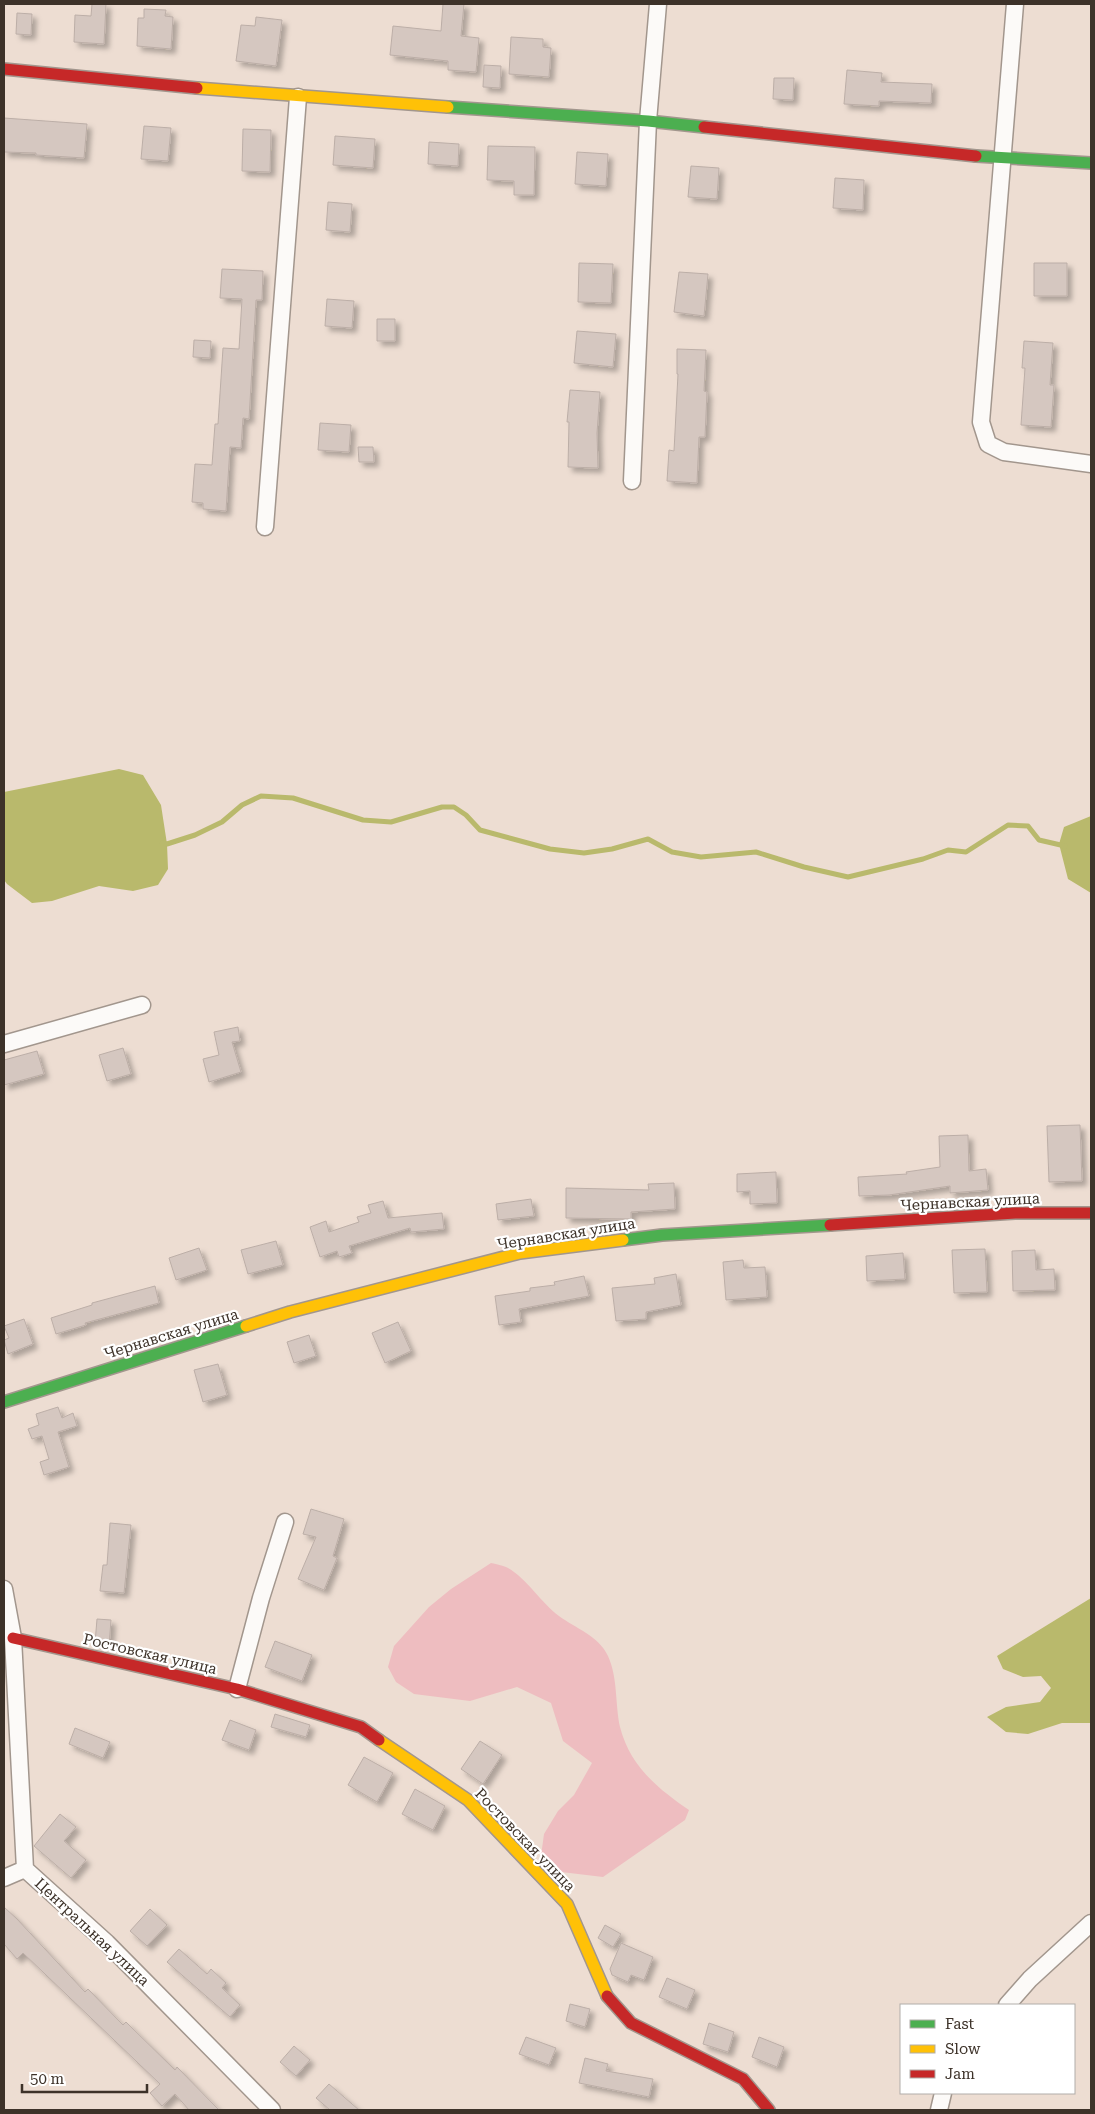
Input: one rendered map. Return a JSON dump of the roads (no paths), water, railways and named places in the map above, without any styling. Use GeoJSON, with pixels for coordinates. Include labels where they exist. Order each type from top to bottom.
{"type":"FeatureCollection","features":[{"type":"Feature","properties":{"kind":"street"},"geometry":{"type":"LineString","coordinates":[[632,481],[648,121],[658,4]]}},
{"type":"Feature","properties":{"kind":"street"},"geometry":{"type":"LineString","coordinates":[[1015,4],[981,422],[988,444],[1004,452],[1091,464]]}},
{"type":"Feature","properties":{"kind":"street"},"geometry":{"type":"LineString","coordinates":[[4,69],[298,97],[648,121],[1002,159],[1091,163]]}},
{"type":"Feature","properties":{"kind":"street"},"geometry":{"type":"LineString","coordinates":[[265,527],[298,97]]}},
{"type":"Feature","properties":{"kind":"street"},"geometry":{"type":"LineString","coordinates":[[4,1044],[142,1005]]}},
{"type":"Feature","properties":{"kind":"street","name":"Чернавская улица"},"geometry":{"type":"LineString","coordinates":[[4,1402],[290,1312],[520,1253],[662,1235],[1015,1213],[1091,1213]]}},
{"type":"Feature","properties":{"kind":"street"},"geometry":{"type":"LineString","coordinates":[[237,1689],[261,1598],[285,1522]]}},
{"type":"Feature","properties":{"kind":"street","name":"Центральная улица"},"geometry":{"type":"LineString","coordinates":[[4,1588],[13,1638],[25,1869],[106,1943],[272,2110]]}},
{"type":"Feature","properties":{"kind":"street","name":"Ростовская улица"},"geometry":{"type":"LineString","coordinates":[[13,1638],[237,1689],[361,1727],[468,1800],[567,1904],[607,1996],[631,2023],[743,2079],[768,2110]]}},
{"type":"Feature","properties":{"kind":"street"},"geometry":{"type":"LineString","coordinates":[[4,1878],[25,1869]]}},
{"type":"Feature","properties":{"kind":"street"},"geometry":{"type":"LineString","coordinates":[[1008,2004],[1030,1979],[1091,1923]]}},
{"type":"Feature","properties":{"kind":"street"},"geometry":{"type":"LineString","coordinates":[[939,2110],[943,2094]]}},
{"type":"Feature","properties":{"kind":"waterway"},"geometry":{"type":"LineString","coordinates":[[162,843],[167,844],[195,835],[222,822],[242,805],[261,796],[293,798],[363,820],[391,822],[442,807],[454,807],[466,815],[480,830],[550,849],[584,853],[612,849],[648,839],[672,852],[701,857],[756,852],[804,867],[848,877],[923,859],[948,850],[966,852],[1008,825],[1028,826],[1039,840],[1065,846]]}}]}
